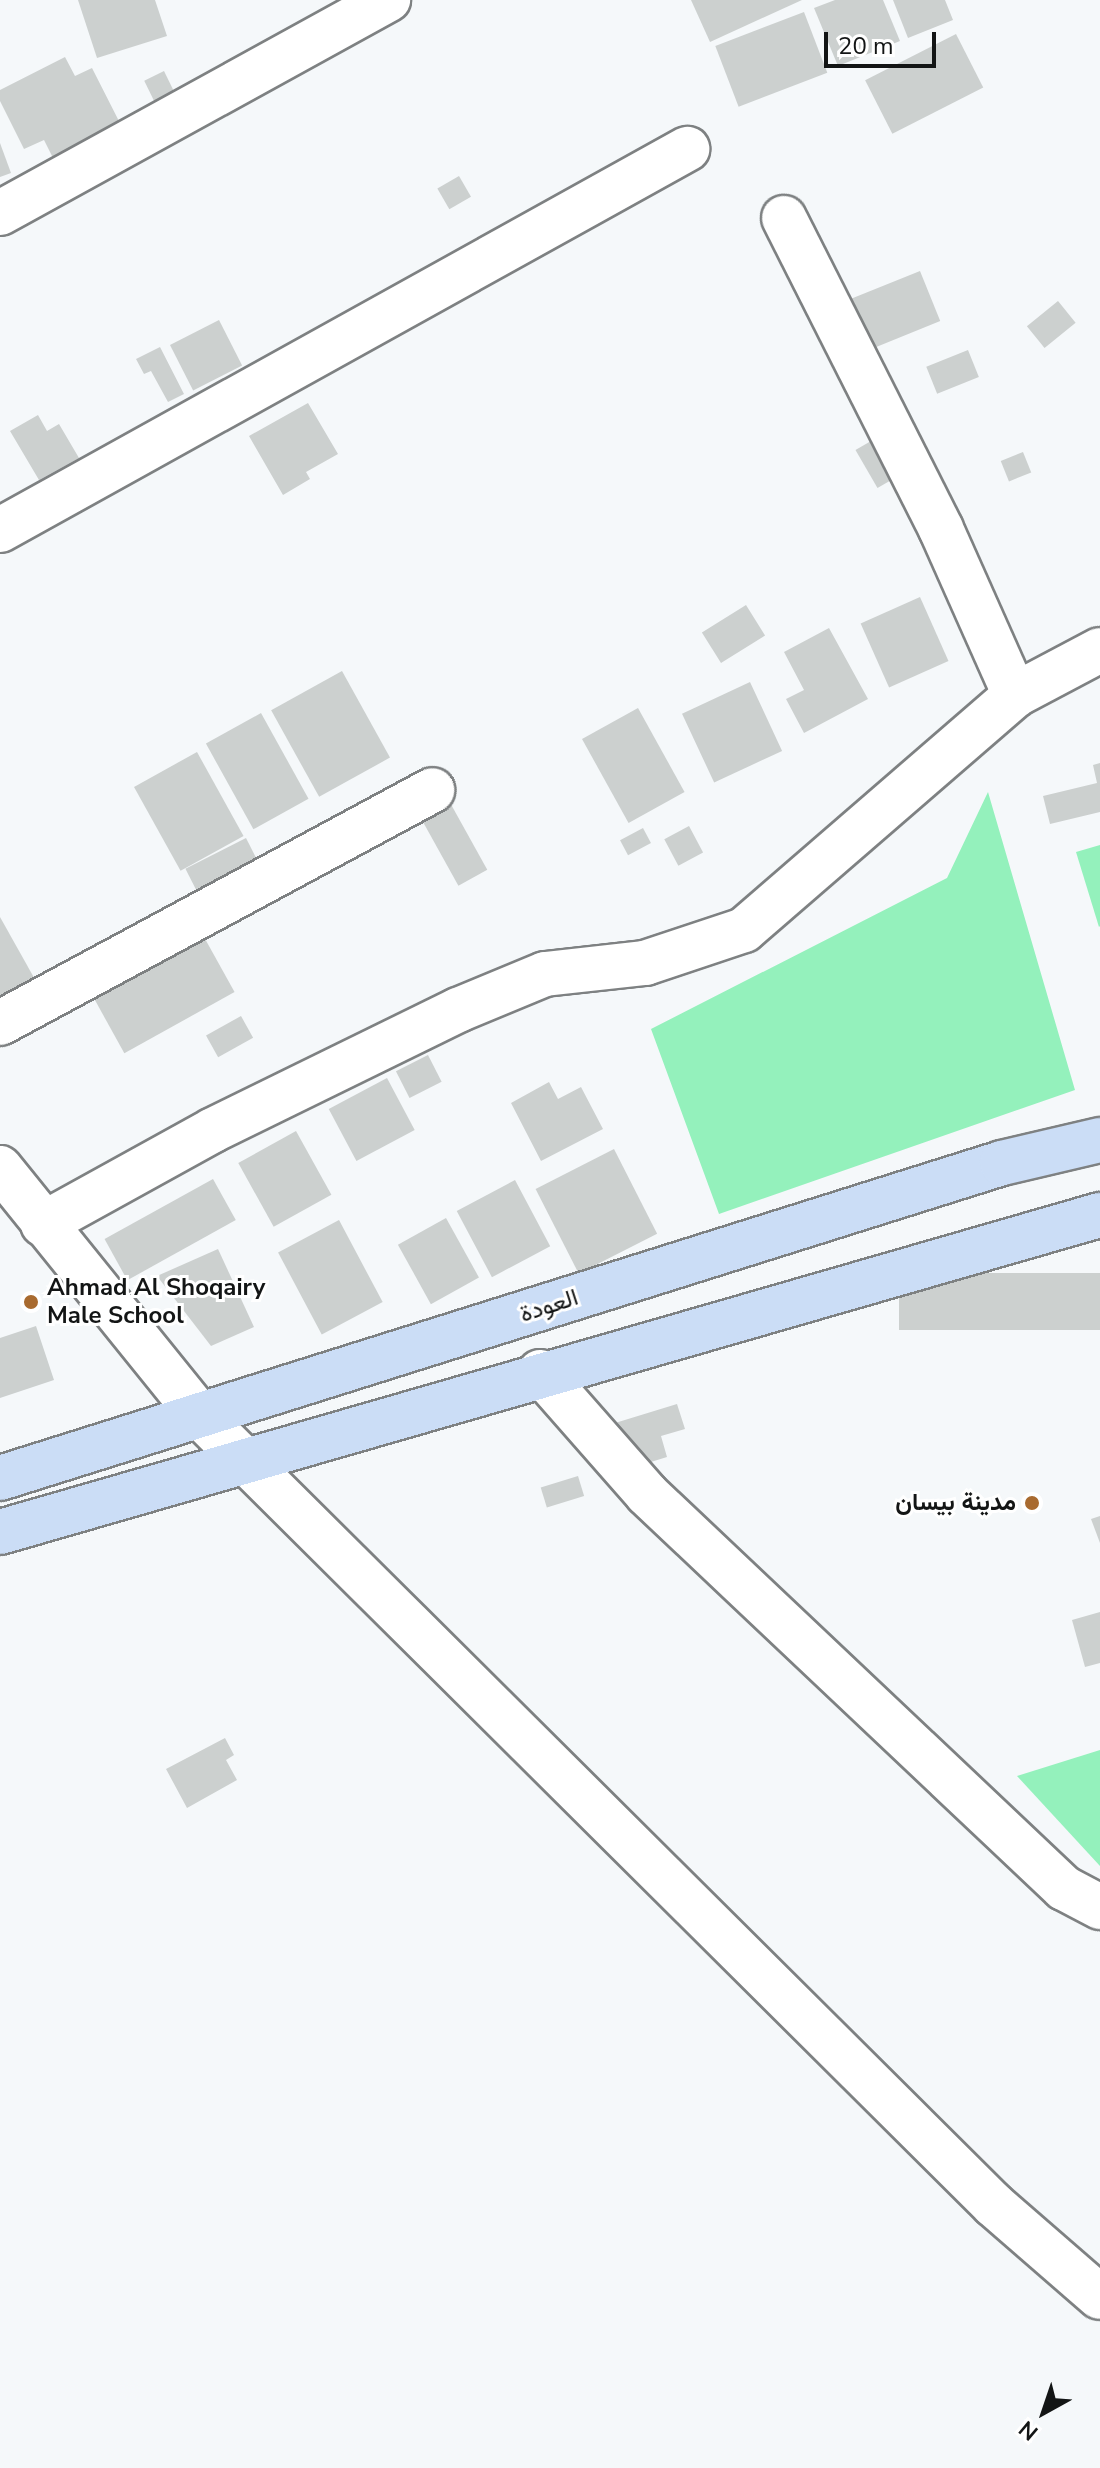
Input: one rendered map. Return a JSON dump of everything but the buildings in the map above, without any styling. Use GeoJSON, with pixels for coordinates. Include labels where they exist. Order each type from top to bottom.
{"type":"FeatureCollection","features":[{"type":"Feature","properties":{"kind":"main road","name":"العودة"},"geometry":{"type":"LineString","coordinates":[[0,1478],[1002,1163],[1100,1140]]}},
{"type":"Feature","properties":{"kind":"main road"},"geometry":{"type":"LineString","coordinates":[[0,1532],[540,1372],[1100,1215]]}},
{"type":"Feature","properties":{"kind":"street"},"geometry":{"type":"LineString","coordinates":[[0,213],[388,0]]}},
{"type":"Feature","properties":{"kind":"street"},"geometry":{"type":"LineString","coordinates":[[0,530],[687,149]]}},
{"type":"Feature","properties":{"kind":"street"},"geometry":{"type":"LineString","coordinates":[[784,218],[941,529],[1015,695]]}},
{"type":"Feature","properties":{"kind":"street"},"geometry":{"type":"LineString","coordinates":[[43,1224],[213,1130],[458,1010],[545,974],[645,963],[744,930],[1015,695],[1100,650]]}},
{"type":"Feature","properties":{"kind":"street"},"geometry":{"type":"LineString","coordinates":[[0,1023],[432,790]]}},
{"type":"Feature","properties":{"kind":"street"},"geometry":{"type":"LineString","coordinates":[[0,1168],[201,1417],[994,2205],[1100,2297]]}},
{"type":"Feature","properties":{"kind":"street"},"geometry":{"type":"LineString","coordinates":[[540,1372],[647,1494],[1064,1888],[1100,1907]]}},
{"type":"Feature","properties":{"kind":"green space"},"geometry":{"type":"Polygon","coordinates":[[[988,792],[1075,1090],[719,1214],[651,1029],[947,878],[988,792]]]}},
{"type":"Feature","properties":{"kind":"green space"},"geometry":{"type":"Polygon","coordinates":[[[1100,845],[1100,926],[1099,927],[1076,852],[1100,845]]]}},
{"type":"Feature","properties":{"kind":"green space"},"geometry":{"type":"Polygon","coordinates":[[[1100,1750],[1100,1866],[1017,1776],[1100,1750]]]}},
{"type":"Feature","properties":{"kind":"place","name":"Ahmad Al Shoqairy Male School"},"geometry":{"type":"Point","coordinates":[31,1302]}},
{"type":"Feature","properties":{"kind":"place","name":"مدينة بيسان"},"geometry":{"type":"Point","coordinates":[1032,1503]}}]}
